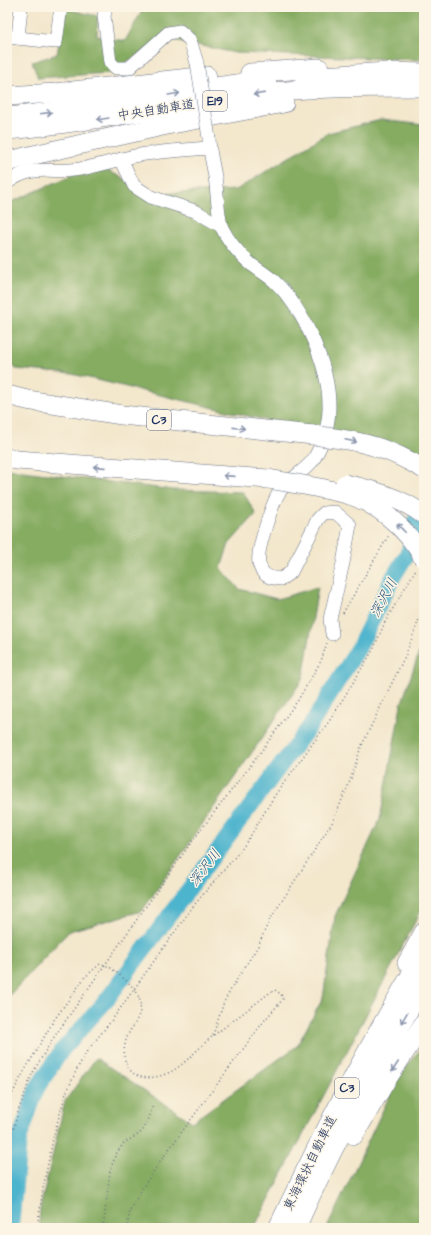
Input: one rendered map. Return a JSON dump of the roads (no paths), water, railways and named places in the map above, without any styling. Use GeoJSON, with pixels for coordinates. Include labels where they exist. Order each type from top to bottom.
{"type":"FeatureCollection","features":[{"type":"Feature","properties":{"kind":"highway"},"geometry":{"type":"LineString","coordinates":[[7,96],[55,93],[186,78],[305,68],[350,69],[388,80]]}},
{"type":"Feature","properties":{"kind":"highway","name":"中央自動車道"},"geometry":{"type":"LineString","coordinates":[[7,130],[89,121],[272,92],[388,80],[424,73]]}},
{"type":"Feature","properties":{"kind":"highway","name":"中央自動車道"},"geometry":{"type":"LineString","coordinates":[[7,117],[93,107],[233,84],[314,76],[388,80],[424,87]]}},
{"type":"Feature","properties":{"kind":"highway"},"geometry":{"type":"LineString","coordinates":[[7,162],[44,152],[167,125],[280,104],[388,80]]}},
{"type":"Feature","properties":{"kind":"highway","name":"C3"},"geometry":{"type":"LineString","coordinates":[[7,395],[73,408],[137,417],[350,440],[382,449],[424,469]]}},
{"type":"Feature","properties":{"kind":"highway","name":"C3"},"geometry":{"type":"LineString","coordinates":[[7,406],[72,416],[209,425]]}},
{"type":"Feature","properties":{"kind":"highway"},"geometry":{"type":"LineString","coordinates":[[7,458],[25,461],[268,479],[337,482],[366,488],[410,505],[424,515]]}},
{"type":"Feature","properties":{"kind":"highway"},"geometry":{"type":"LineString","coordinates":[[268,479],[344,493],[363,501],[383,512],[400,526],[411,540],[421,561]]}},
{"type":"Feature","properties":{"kind":"highway"},"geometry":{"type":"LineString","coordinates":[[348,1087],[384,1007],[424,932]]}},
{"type":"Feature","properties":{"kind":"highway","name":"東海環状自動車道"},"geometry":{"type":"LineString","coordinates":[[278,1228],[308,1164],[348,1087],[424,952]]}},
{"type":"Feature","properties":{"kind":"highway","name":"東海環状自動車道"},"geometry":{"type":"LineString","coordinates":[[296,1228],[354,1109],[424,984]]}},
{"type":"Feature","properties":{"kind":"highway","name":"C3"},"geometry":{"type":"LineString","coordinates":[[304,1228],[356,1130],[424,1022]]}},
{"type":"Feature","properties":{"kind":"street"},"geometry":{"type":"LineString","coordinates":[[21,7],[12,38],[56,42],[61,7]]}},
{"type":"Feature","properties":{"kind":"street"},"geometry":{"type":"LineString","coordinates":[[106,7],[104,16],[110,62],[116,68],[129,68],[168,33],[180,31],[190,40],[197,63],[215,174],[221,226],[238,253],[274,280],[292,300],[314,342],[322,362],[330,409],[327,426],[320,448],[312,460],[281,490],[274,502],[261,546],[258,562],[262,571],[270,578],[281,579],[291,572],[318,519],[324,513],[335,512],[350,526],[330,619],[332,634]]}},
{"type":"Feature","properties":{"kind":"street"},"geometry":{"type":"LineString","coordinates":[[7,183],[21,174],[31,171],[81,169],[145,154],[209,143]]}},
{"type":"Feature","properties":{"kind":"street"},"geometry":{"type":"LineString","coordinates":[[121,159],[134,186],[151,197],[195,211],[221,226]]}},
{"type":"Feature","properties":{"kind":"waterway","name":"深沢川"},"geometry":{"type":"LineString","coordinates":[[11,1228],[19,1140],[37,1088],[62,1050],[105,1002],[310,726],[358,649],[392,579],[409,551],[414,522],[424,513]]}}]}
